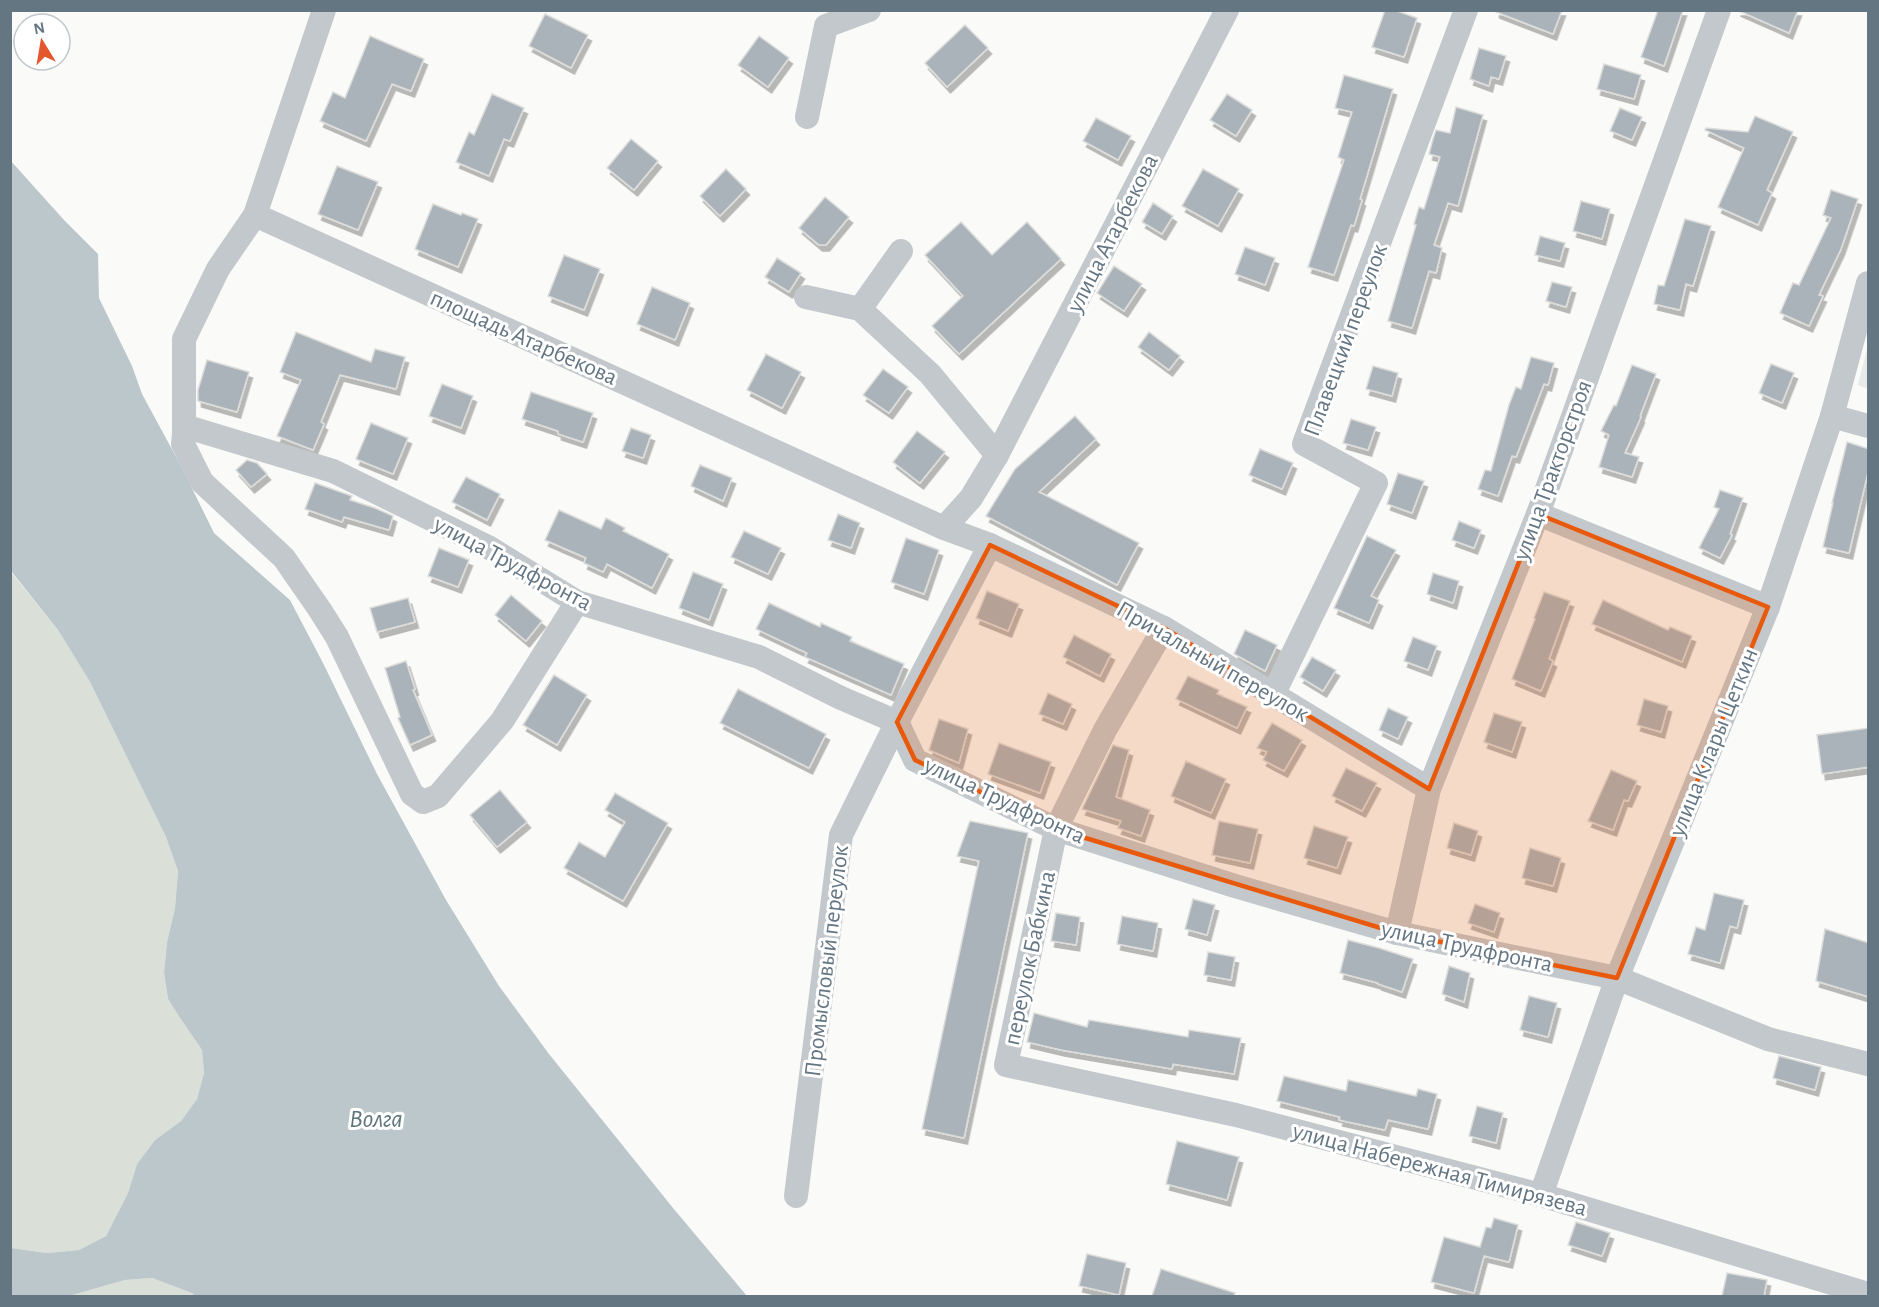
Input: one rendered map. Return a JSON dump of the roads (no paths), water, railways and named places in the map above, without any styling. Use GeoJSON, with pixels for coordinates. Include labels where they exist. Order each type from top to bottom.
{"type":"FeatureCollection","features":[{"type":"Feature","properties":{"kind":"street"},"geometry":{"type":"LineString","coordinates":[[324,10],[255,215],[218,269],[184,339],[189,431],[183,444],[202,482],[284,558],[320,610],[337,637],[411,794],[423,802],[438,796],[502,721],[576,602]]}},
{"type":"Feature","properties":{"kind":"street"},"geometry":{"type":"LineString","coordinates":[[807,117],[826,26],[869,10]]}},
{"type":"Feature","properties":{"kind":"street","name":"улица Атарбекова"},"geometry":{"type":"LineString","coordinates":[[944,528],[971,498],[997,455],[1227,10]]}},
{"type":"Feature","properties":{"kind":"street","name":"Плавецкий переулок"},"geometry":{"type":"LineString","coordinates":[[1274,693],[1376,483],[1304,444],[1466,10]]}},
{"type":"Feature","properties":{"kind":"street","name":"улица Тракторстроя"},"geometry":{"type":"LineString","coordinates":[[1396,933],[1429,789],[1538,513],[1719,10]]}},
{"type":"Feature","properties":{"kind":"street","name":"площадь Атарбекова"},"geometry":{"type":"LineString","coordinates":[[255,215],[944,528],[990,545]]}},
{"type":"Feature","properties":{"kind":"street"},"geometry":{"type":"LineString","coordinates":[[860,309],[901,251]]}},
{"type":"Feature","properties":{"kind":"street","name":"улица Клары Цеткин"},"geometry":{"type":"LineString","coordinates":[[1541,1195],[1617,978],[1768,607],[1832,416],[1869,283]]}},
{"type":"Feature","properties":{"kind":"street"},"geometry":{"type":"LineString","coordinates":[[806,297],[860,309],[930,374],[997,455]]}},
{"type":"Feature","properties":{"kind":"street"},"geometry":{"type":"LineString","coordinates":[[1832,416],[1869,426]]}},
{"type":"Feature","properties":{"kind":"street","name":"улица Трудфронта"},"geometry":{"type":"LineString","coordinates":[[189,431],[333,471],[488,547],[576,602],[759,657],[841,698],[897,722],[915,760],[1056,829],[1235,886],[1396,933],[1617,978],[1768,1039],[1869,1064]]}},
{"type":"Feature","properties":{"kind":"street"},"geometry":{"type":"LineString","coordinates":[[1538,513],[1768,607]]}},
{"type":"Feature","properties":{"kind":"street","name":"Причальный переулок"},"geometry":{"type":"LineString","coordinates":[[990,545],[1164,627],[1429,789]]}},
{"type":"Feature","properties":{"kind":"street","name":"Промысловый переулок"},"geometry":{"type":"LineString","coordinates":[[796,1196],[841,836],[897,722],[990,545]]}},
{"type":"Feature","properties":{"kind":"street","name":"переулок Бабкина"},"geometry":{"type":"LineString","coordinates":[[1006,1065],[1056,829],[1105,730],[1164,627]]}},
{"type":"Feature","properties":{"kind":"street","name":"улица Набережная Тимирязева"},"geometry":{"type":"LineString","coordinates":[[1006,1065],[1236,1115],[1541,1195],[1869,1294]]}},
{"type":"Feature","properties":{"kind":"water","name":"Волга"},"geometry":{"type":"Polygon","coordinates":[[[10,160],[98,254],[99,298],[132,366],[142,394],[214,533],[290,600],[377,774],[446,900],[499,986],[549,1054],[747,1296],[195,1296],[152,1278],[125,1280],[69,1296],[11,1296],[11,1248],[47,1253],[79,1250],[106,1236],[128,1193],[137,1164],[155,1140],[181,1121],[197,1099],[204,1073],[202,1050],[168,999],[164,973],[167,942],[175,908],[178,871],[166,837],[90,682],[58,630],[11,571],[10,160]]]}}]}
